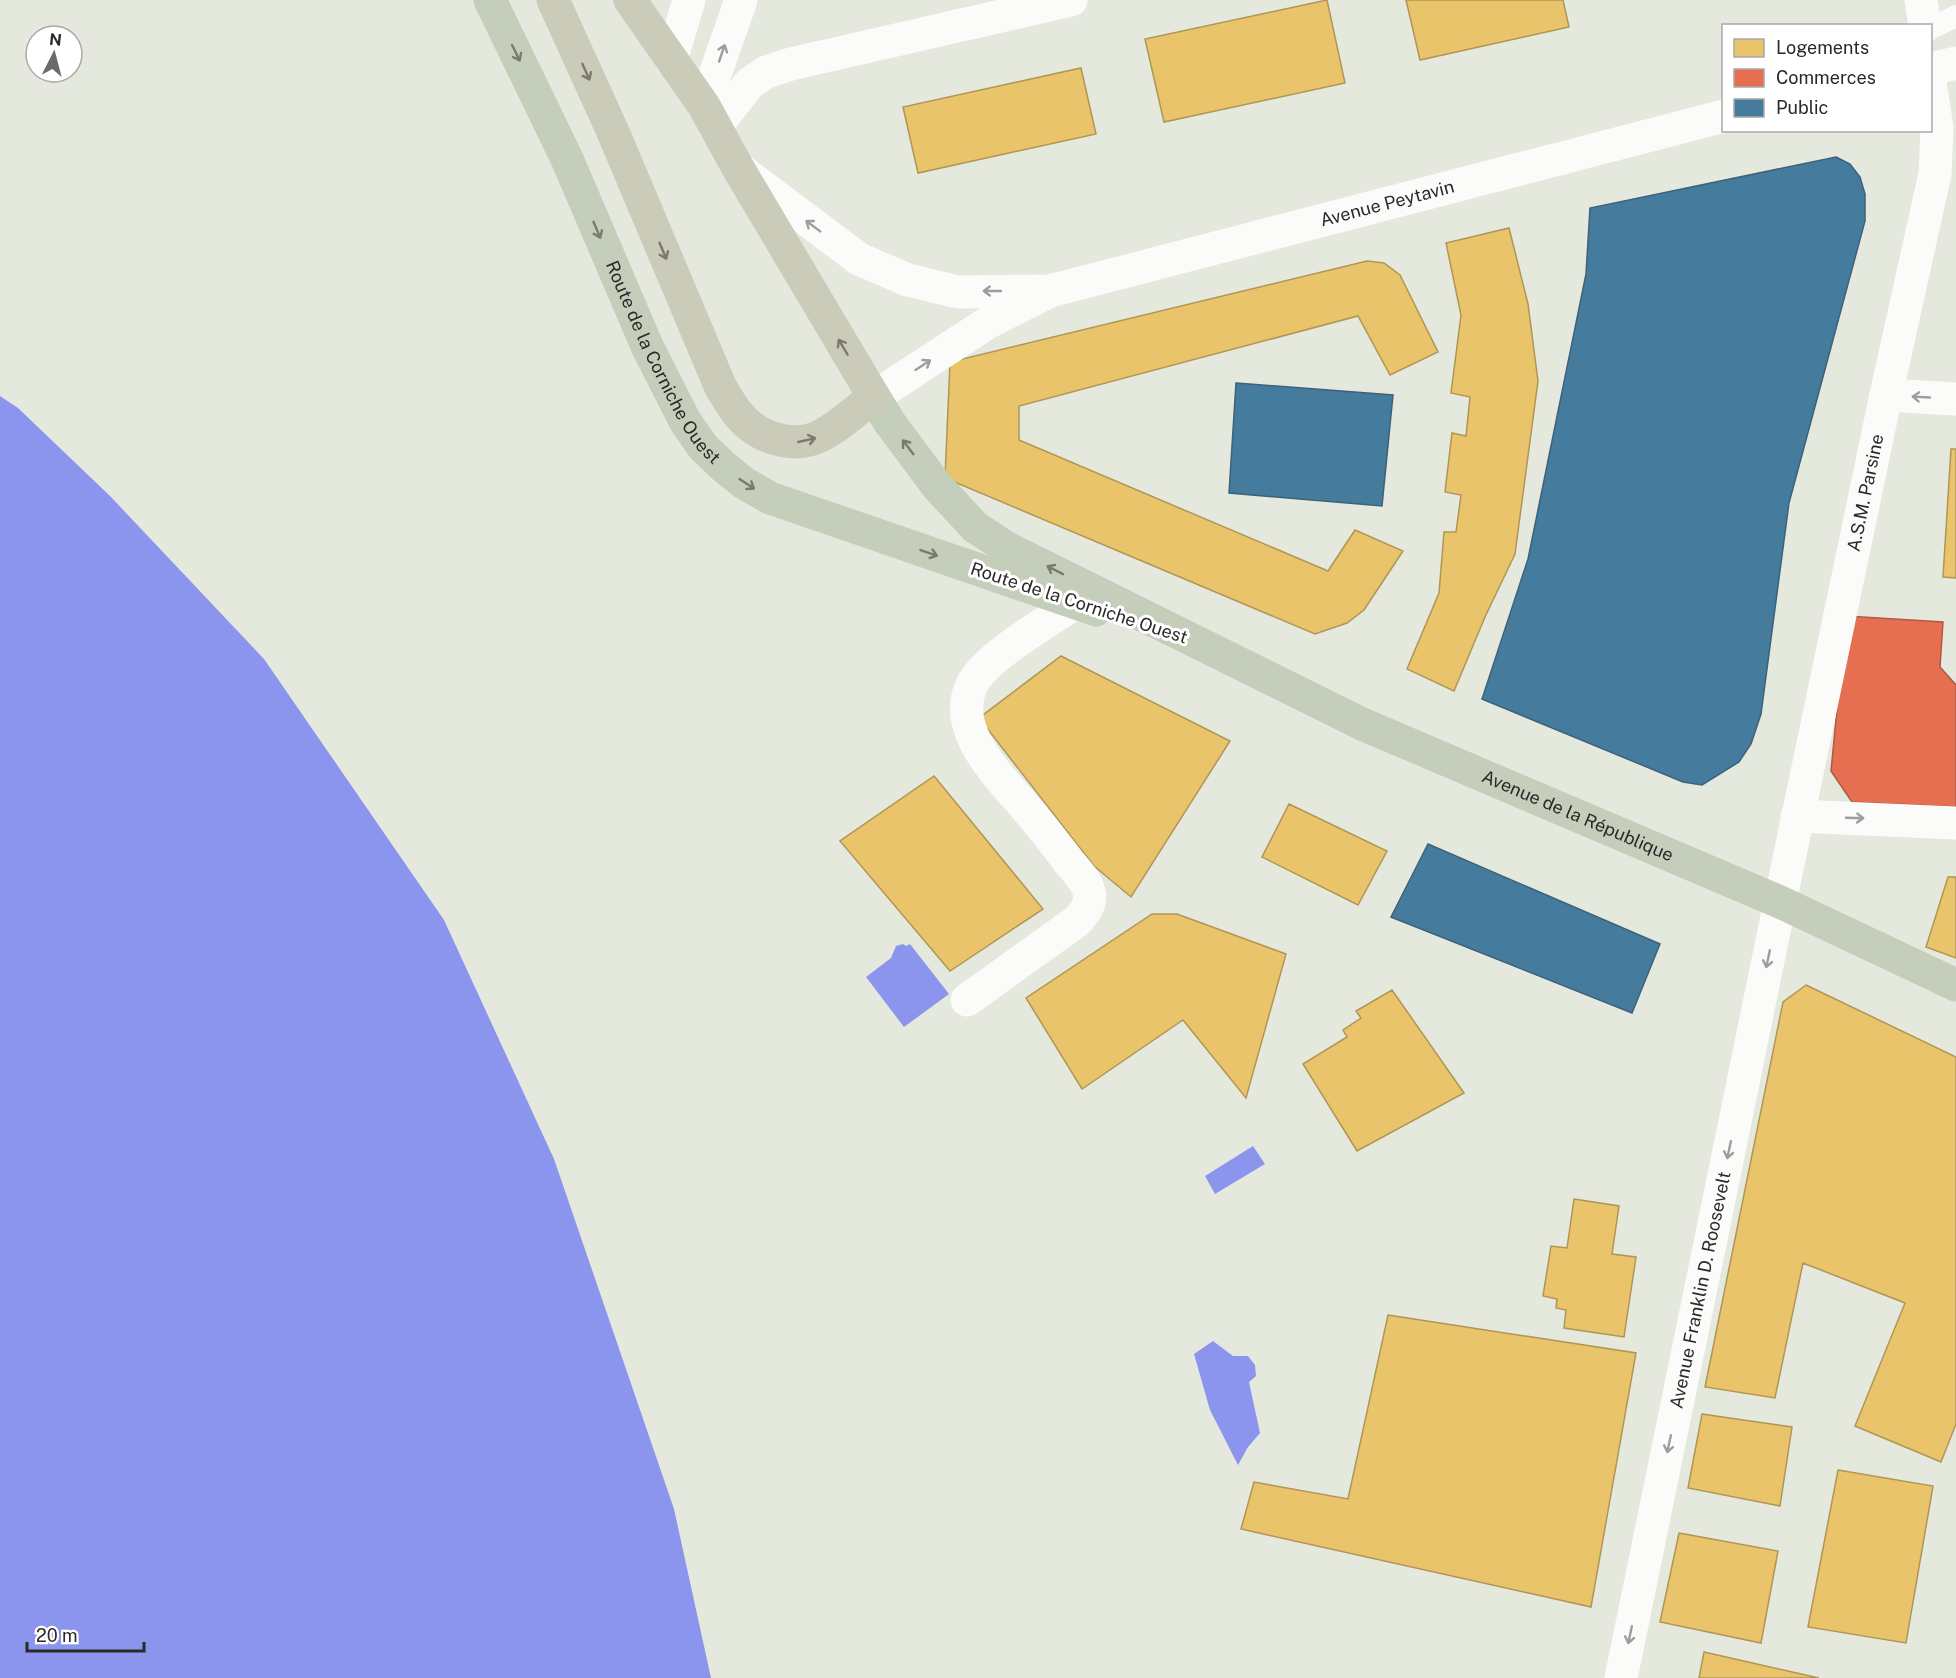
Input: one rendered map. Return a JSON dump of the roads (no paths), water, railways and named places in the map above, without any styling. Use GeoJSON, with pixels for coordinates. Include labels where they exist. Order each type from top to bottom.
{"type":"FeatureCollection","features":[{"type":"Feature","properties":{"kind":"highway"},"geometry":{"type":"LineString","coordinates":[[553,0],[613,132],[721,388],[740,416],[759,432],[779,440],[806,441],[819,437],[874,397]]}},
{"type":"Feature","properties":{"kind":"highway","name":"Route de la Corniche Ouest"},"geometry":{"type":"LineString","coordinates":[[630,0],[710,116],[738,168],[874,397]]}},
{"type":"Feature","properties":{"kind":"main road","name":"Route de la Corniche Ouest"},"geometry":{"type":"LineString","coordinates":[[490,0],[567,159],[647,346],[685,421],[703,447],[744,483],[770,498],[1075,603],[1201,643]]}},
{"type":"Feature","properties":{"kind":"main road","name":"Route de la Corniche Ouest"},"geometry":{"type":"LineString","coordinates":[[874,397],[900,437],[937,486],[975,527],[1007,548],[1201,643]]}},
{"type":"Feature","properties":{"kind":"main road","name":"Avenue de la République"},"geometry":{"type":"LineString","coordinates":[[1201,643],[1362,724],[1780,902],[1956,985]]}},
{"type":"Feature","properties":{"kind":"street"},"geometry":{"type":"LineString","coordinates":[[671,60],[689,0]]}},
{"type":"Feature","properties":{"kind":"street"},"geometry":{"type":"LineString","coordinates":[[710,116],[741,0]]}},
{"type":"Feature","properties":{"kind":"street"},"geometry":{"type":"LineString","coordinates":[[710,116],[766,72],[791,64],[1071,0]]}},
{"type":"Feature","properties":{"kind":"street"},"geometry":{"type":"LineString","coordinates":[[1921,0],[1925,24]]}},
{"type":"Feature","properties":{"kind":"street"},"geometry":{"type":"LineString","coordinates":[[1932,69],[1956,63]]}},
{"type":"Feature","properties":{"kind":"street","name":"A.S.M. Parsine"},"geometry":{"type":"LineString","coordinates":[[1780,902],[1886,395],[1935,174],[1936,128],[1932,97]]}},
{"type":"Feature","properties":{"kind":"street","name":"Avenue Peytavin"},"geometry":{"type":"LineString","coordinates":[[1050,291],[1722,117]]}},
{"type":"Feature","properties":{"kind":"street"},"geometry":{"type":"LineString","coordinates":[[738,168],[859,259],[908,280],[958,292],[1050,291]]}},
{"type":"Feature","properties":{"kind":"street"},"geometry":{"type":"LineString","coordinates":[[874,397],[989,322],[1050,291]]}},
{"type":"Feature","properties":{"kind":"street"},"geometry":{"type":"LineString","coordinates":[[1886,395],[1956,399]]}},
{"type":"Feature","properties":{"kind":"street"},"geometry":{"type":"LineString","coordinates":[[968,1000],[1077,921],[1089,904],[1089,892],[1075,870],[983,758],[971,734],[967,707],[973,683],[988,663],[1075,603]]}},
{"type":"Feature","properties":{"kind":"street"},"geometry":{"type":"LineString","coordinates":[[1797,816],[1956,823]]}},
{"type":"Feature","properties":{"kind":"street","name":"Avenue Franklin D. Roosevelt"},"geometry":{"type":"LineString","coordinates":[[1621,1678],[1780,902]]}},
{"type":"Feature","properties":{"kind":"lane"},"geometry":{"type":"LineString","coordinates":[[1932,28],[1956,16]]}},
{"type":"Feature","properties":{"kind":"water"},"geometry":{"type":"Polygon","coordinates":[[[0,396],[18,408],[110,496],[264,659],[444,920],[554,1159],[674,1509],[711,1678],[0,1678],[0,396]]]}},
{"type":"Feature","properties":{"kind":"water"},"geometry":{"type":"Polygon","coordinates":[[[903,944],[906,946],[910,944],[949,994],[904,1027],[866,977],[891,958],[896,946],[903,944]]]}},
{"type":"Feature","properties":{"kind":"water"},"geometry":{"type":"Polygon","coordinates":[[[1253,1146],[1265,1164],[1215,1194],[1205,1176],[1253,1146]]]}},
{"type":"Feature","properties":{"kind":"water"},"geometry":{"type":"Polygon","coordinates":[[[1213,1341],[1233,1356],[1248,1356],[1255,1365],[1256,1376],[1249,1382],[1260,1433],[1248,1447],[1238,1465],[1210,1410],[1194,1354],[1213,1341]]]}}]}
